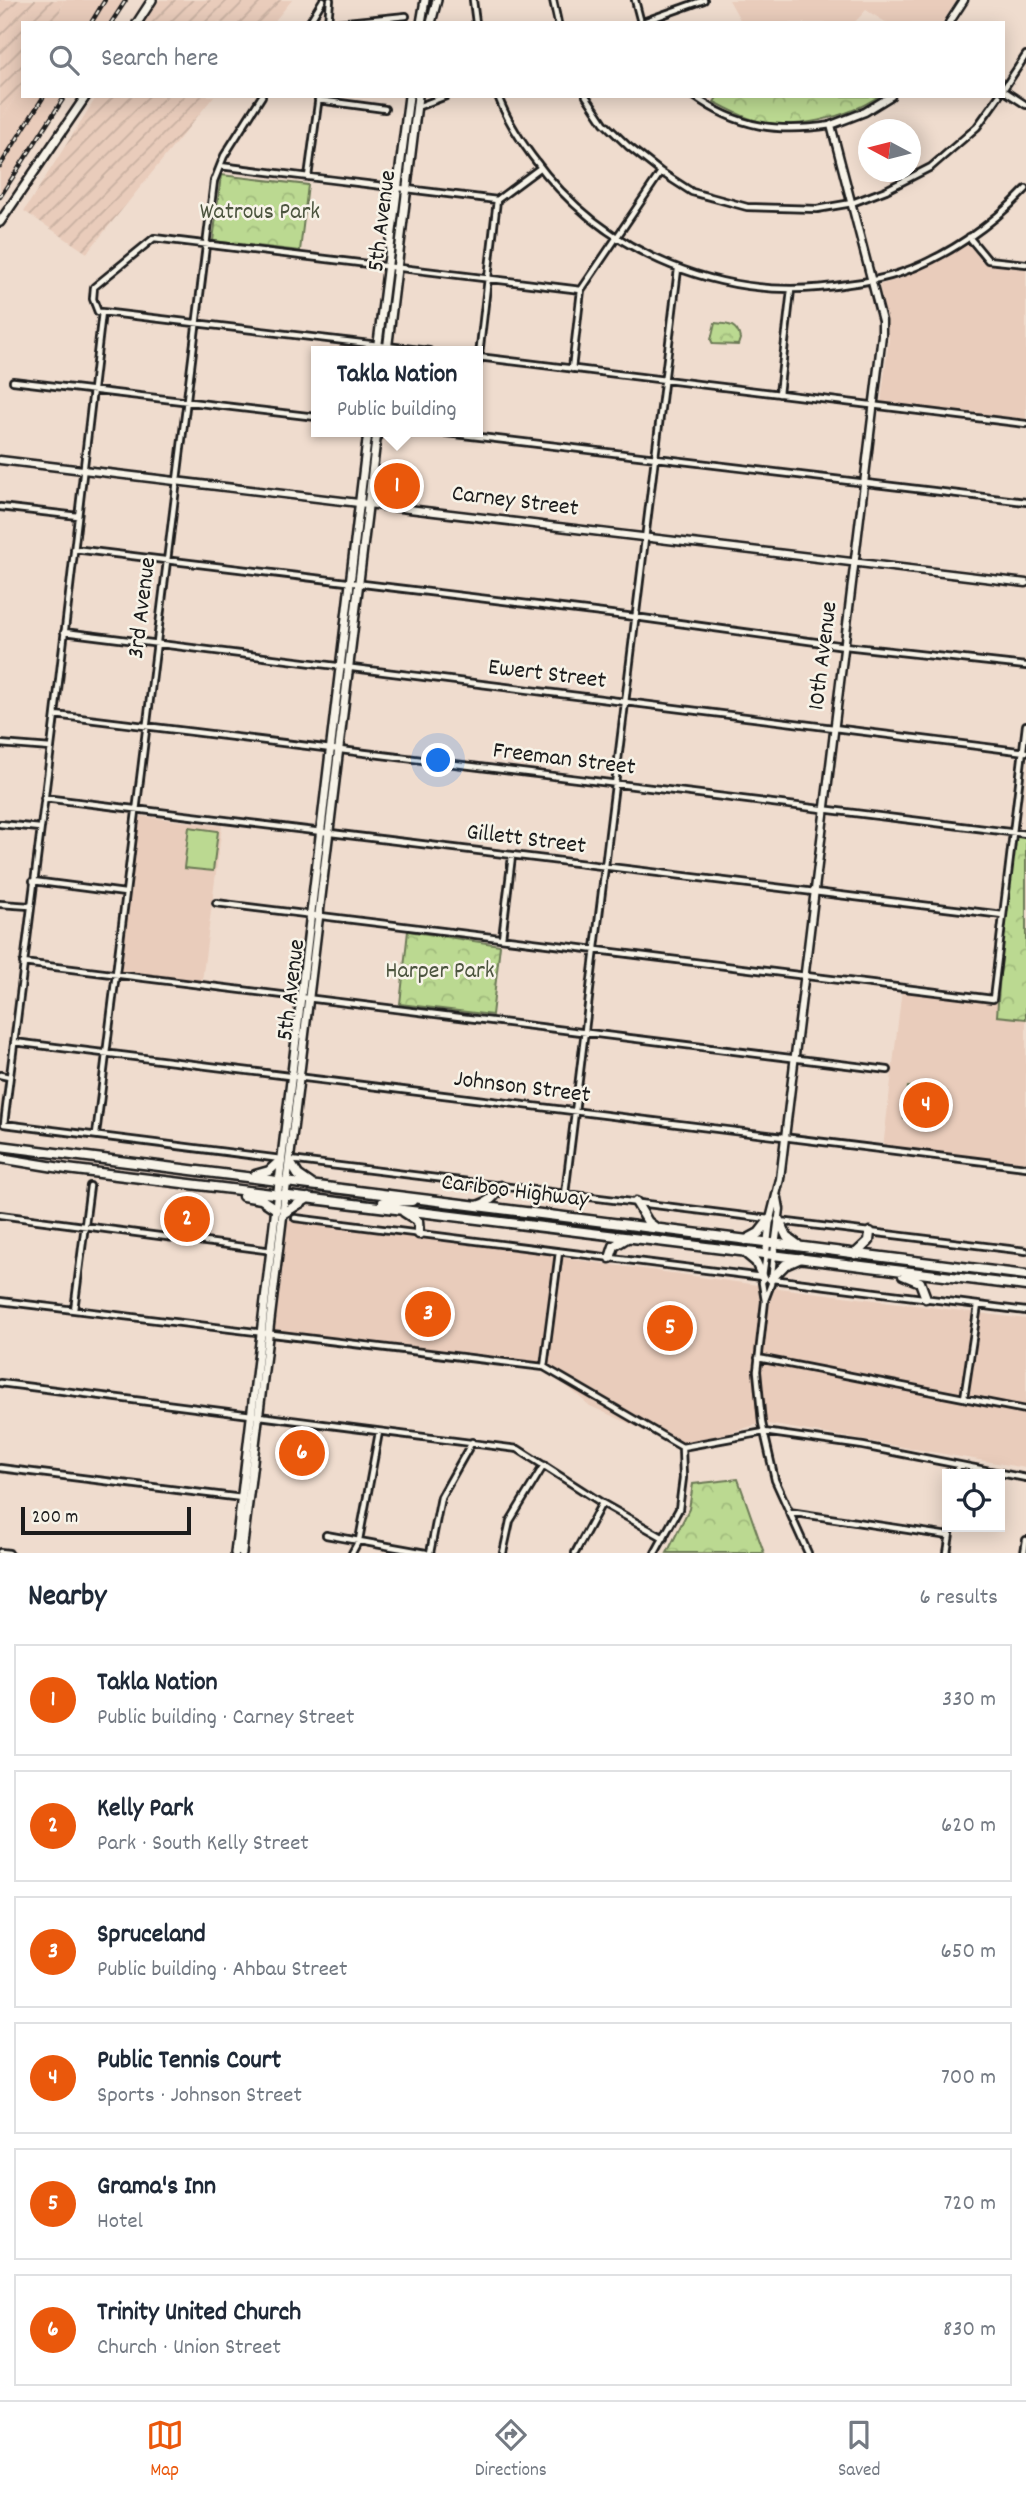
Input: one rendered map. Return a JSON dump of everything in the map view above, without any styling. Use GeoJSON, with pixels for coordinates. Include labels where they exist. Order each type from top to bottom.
{"type":"FeatureCollection","features":[{"type":"Feature","properties":{"kind":"highway","name":"Cariboo Highway"},"geometry":{"type":"LineString","coordinates":[[0,1146],[245,1177],[308,1198],[630,1237],[742,1245]]}},
{"type":"Feature","properties":{"kind":"highway","name":"Cariboo Highway"},"geometry":{"type":"LineString","coordinates":[[0,1158],[67,1170],[158,1180],[283,1189],[314,1186],[421,1199],[658,1230],[880,1267],[1026,1286]]}},
{"type":"Feature","properties":{"kind":"highway"},"geometry":{"type":"LineString","coordinates":[[245,1177],[269,1171],[286,1160],[298,1175],[314,1186]]}},
{"type":"Feature","properties":{"kind":"highway"},"geometry":{"type":"LineString","coordinates":[[158,1180],[193,1189],[261,1199],[280,1211],[308,1198]]}},
{"type":"Feature","properties":{"kind":"highway"},"geometry":{"type":"LineString","coordinates":[[475,1206],[487,1202],[500,1186]]}},
{"type":"Feature","properties":{"kind":"highway"},"geometry":{"type":"LineString","coordinates":[[283,1189],[390,1203],[421,1199]]}},
{"type":"Feature","properties":{"kind":"highway"},"geometry":{"type":"LineString","coordinates":[[636,1202],[648,1222],[658,1230]]}},
{"type":"Feature","properties":{"kind":"highway"},"geometry":{"type":"LineString","coordinates":[[395,1209],[416,1219],[420,1224],[419,1234]]}},
{"type":"Feature","properties":{"kind":"highway"},"geometry":{"type":"LineString","coordinates":[[774,1220],[804,1253],[767,1278],[742,1245],[774,1220]]}},
{"type":"Feature","properties":{"kind":"highway"},"geometry":{"type":"LineString","coordinates":[[610,1258],[618,1242],[630,1237]]}},
{"type":"Feature","properties":{"kind":"highway"},"geometry":{"type":"LineString","coordinates":[[855,1254],[870,1237],[875,1251],[884,1258]]}},
{"type":"Feature","properties":{"kind":"highway","name":"Cariboo Highway"},"geometry":{"type":"LineString","coordinates":[[804,1253],[855,1254],[1026,1275]]}},
{"type":"Feature","properties":{"kind":"highway"},"geometry":{"type":"LineString","coordinates":[[880,1267],[916,1279],[926,1293],[926,1298]]}},
{"type":"Feature","properties":{"kind":"main road"},"geometry":{"type":"LineString","coordinates":[[138,21],[152,0]]}},
{"type":"Feature","properties":{"kind":"main road"},"geometry":{"type":"LineString","coordinates":[[421,21],[425,0]]}},
{"type":"Feature","properties":{"kind":"main road"},"geometry":{"type":"LineString","coordinates":[[432,21],[437,0]]}},
{"type":"Feature","properties":{"kind":"main road"},"geometry":{"type":"LineString","coordinates":[[0,222],[85,98]]}},
{"type":"Feature","properties":{"kind":"main road","name":"5th Avenue"},"geometry":{"type":"LineString","coordinates":[[387,346],[409,98]]}},
{"type":"Feature","properties":{"kind":"main road","name":"5th Avenue"},"geometry":{"type":"LineString","coordinates":[[401,188],[418,98]]}},
{"type":"Feature","properties":{"kind":"main road","name":"5th Avenue"},"geometry":{"type":"LineString","coordinates":[[377,346],[392,267]]}},
{"type":"Feature","properties":{"kind":"main road","name":"5th Avenue"},"geometry":{"type":"LineString","coordinates":[[235,1553],[245,1498],[283,1189],[291,1077],[367,437]]}},
{"type":"Feature","properties":{"kind":"main road","name":"5th Avenue"},"geometry":{"type":"LineString","coordinates":[[286,1160],[300,1078],[376,437]]}},
{"type":"Feature","properties":{"kind":"main road","name":"5th Avenue"},"geometry":{"type":"LineString","coordinates":[[242,1553],[245,1498]]}},
{"type":"Feature","properties":{"kind":"street"},"geometry":{"type":"LineString","coordinates":[[310,21],[323,0]]}},
{"type":"Feature","properties":{"kind":"street"},"geometry":{"type":"LineString","coordinates":[[330,0],[331,21]]}},
{"type":"Feature","properties":{"kind":"street"},"geometry":{"type":"LineString","coordinates":[[473,0],[476,21]]}},
{"type":"Feature","properties":{"kind":"street"},"geometry":{"type":"LineString","coordinates":[[553,0],[558,21]]}},
{"type":"Feature","properties":{"kind":"street"},"geometry":{"type":"LineString","coordinates":[[635,0],[640,21]]}},
{"type":"Feature","properties":{"kind":"street"},"geometry":{"type":"LineString","coordinates":[[646,21],[704,0]]}},
{"type":"Feature","properties":{"kind":"street"},"geometry":{"type":"LineString","coordinates":[[950,21],[964,0]]}},
{"type":"Feature","properties":{"kind":"street"},"geometry":{"type":"LineString","coordinates":[[352,21],[406,16]]}},
{"type":"Feature","properties":{"kind":"street"},"geometry":{"type":"LineString","coordinates":[[1005,87],[1026,55]]}},
{"type":"Feature","properties":{"kind":"street"},"geometry":{"type":"LineString","coordinates":[[1005,91],[1026,105]]}},
{"type":"Feature","properties":{"kind":"street","name":"3rd Avenue"},"geometry":{"type":"LineString","coordinates":[[96,1136],[214,181],[220,166],[261,98]]}},
{"type":"Feature","properties":{"kind":"street"},"geometry":{"type":"LineString","coordinates":[[307,177],[318,98],[385,108]]}},
{"type":"Feature","properties":{"kind":"street"},"geometry":{"type":"LineString","coordinates":[[406,112],[441,98]]}},
{"type":"Feature","properties":{"kind":"street"},"geometry":{"type":"LineString","coordinates":[[499,98],[510,123],[540,168],[577,207],[633,248],[678,269],[733,284],[791,290],[828,287],[899,274],[945,253],[969,237],[1026,189]]}},
{"type":"Feature","properties":{"kind":"street"},"geometry":{"type":"LineString","coordinates":[[587,98],[604,123],[628,146],[692,192],[747,207],[817,209],[852,203],[886,190],[931,167],[977,127],[998,98]]}},
{"type":"Feature","properties":{"kind":"street"},"geometry":{"type":"LineString","coordinates":[[697,98],[724,114],[762,127],[794,130],[831,125],[865,112],[888,98]]}},
{"type":"Feature","properties":{"kind":"street","name":"10th Avenue"},"geometry":{"type":"LineString","coordinates":[[808,1553],[775,1480],[757,1384],[758,1358],[882,328],[831,125]]}},
{"type":"Feature","properties":{"kind":"street"},"geometry":{"type":"LineString","coordinates":[[220,166],[497,200],[540,168]]}},
{"type":"Feature","properties":{"kind":"street"},"geometry":{"type":"LineString","coordinates":[[572,369],[581,290],[661,172]]}},
{"type":"Feature","properties":{"kind":"street"},"geometry":{"type":"LineString","coordinates":[[479,346],[497,200]]}},
{"type":"Feature","properties":{"kind":"street"},"geometry":{"type":"LineString","coordinates":[[363,346],[98,312],[93,299],[93,287],[154,237],[581,290]]}},
{"type":"Feature","properties":{"kind":"street"},"geometry":{"type":"LineString","coordinates":[[969,237],[988,260],[1026,264]]}},
{"type":"Feature","properties":{"kind":"street"},"geometry":{"type":"LineString","coordinates":[[565,1194],[678,269]]}},
{"type":"Feature","properties":{"kind":"street"},"geometry":{"type":"LineString","coordinates":[[779,394],[791,290]]}},
{"type":"Feature","properties":{"kind":"street"},"geometry":{"type":"LineString","coordinates":[[102,312],[4,1124],[774,1220],[870,1237],[1026,1251]]}},
{"type":"Feature","properties":{"kind":"street"},"geometry":{"type":"LineString","coordinates":[[483,358],[1026,424]]}},
{"type":"Feature","properties":{"kind":"street"},"geometry":{"type":"LineString","coordinates":[[13,381],[311,416]]}},
{"type":"Feature","properties":{"kind":"street"},"geometry":{"type":"LineString","coordinates":[[483,436],[1026,502]]}},
{"type":"Feature","properties":{"kind":"street","name":"Carney Street"},"geometry":{"type":"LineString","coordinates":[[0,460],[1026,583]]}},
{"type":"Feature","properties":{"kind":"street"},"geometry":{"type":"LineString","coordinates":[[0,507],[78,516]]}},
{"type":"Feature","properties":{"kind":"street"},"geometry":{"type":"LineString","coordinates":[[74,549],[635,617],[845,646],[1026,666]]}},
{"type":"Feature","properties":{"kind":"street","name":"Ewert Street"},"geometry":{"type":"LineString","coordinates":[[64,632],[1024,752]]}},
{"type":"Feature","properties":{"kind":"street","name":"Freeman Street"},"geometry":{"type":"LineString","coordinates":[[55,715],[1026,834]]}},
{"type":"Feature","properties":{"kind":"street"},"geometry":{"type":"LineString","coordinates":[[216,903],[993,999],[1026,725]]}},
{"type":"Feature","properties":{"kind":"street"},"geometry":{"type":"LineString","coordinates":[[0,744],[51,748]]}},
{"type":"Feature","properties":{"kind":"street","name":"Gillett Street"},"geometry":{"type":"LineString","coordinates":[[44,798],[1003,915]]}},
{"type":"Feature","properties":{"kind":"street"},"geometry":{"type":"LineString","coordinates":[[0,824],[40,828]]}},
{"type":"Feature","properties":{"kind":"street"},"geometry":{"type":"LineString","coordinates":[[502,938],[512,856]]}},
{"type":"Feature","properties":{"kind":"street"},"geometry":{"type":"LineString","coordinates":[[33,881],[125,893]]}},
{"type":"Feature","properties":{"kind":"street"},"geometry":{"type":"LineString","coordinates":[[0,904],[30,905]]}},
{"type":"Feature","properties":{"kind":"street"},"geometry":{"type":"LineString","coordinates":[[23,963],[888,1070]]}},
{"type":"Feature","properties":{"kind":"street","name":"Johnson Street"},"geometry":{"type":"LineString","coordinates":[[14,1042],[1026,1167]]}},
{"type":"Feature","properties":{"kind":"street"},"geometry":{"type":"LineString","coordinates":[[0,1075],[9,1077]]}},
{"type":"Feature","properties":{"kind":"street"},"geometry":{"type":"LineString","coordinates":[[74,1310],[90,1186]]}},
{"type":"Feature","properties":{"kind":"street"},"geometry":{"type":"LineString","coordinates":[[0,1215],[275,1251]]}},
{"type":"Feature","properties":{"kind":"street"},"geometry":{"type":"LineString","coordinates":[[295,1217],[1026,1311]]}},
{"type":"Feature","properties":{"kind":"street"},"geometry":{"type":"LineString","coordinates":[[544,1367],[559,1252]]}},
{"type":"Feature","properties":{"kind":"street"},"geometry":{"type":"LineString","coordinates":[[0,1301],[544,1367],[682,1447],[764,1432],[863,1446],[1026,1478]]}},
{"type":"Feature","properties":{"kind":"street"},"geometry":{"type":"LineString","coordinates":[[964,1398],[978,1305]]}},
{"type":"Feature","properties":{"kind":"street"},"geometry":{"type":"LineString","coordinates":[[758,1358],[1026,1410]]}},
{"type":"Feature","properties":{"kind":"street"},"geometry":{"type":"LineString","coordinates":[[0,1383],[518,1449],[664,1538]]}},
{"type":"Feature","properties":{"kind":"street"},"geometry":{"type":"LineString","coordinates":[[352,1553],[359,1540],[379,1432]]}},
{"type":"Feature","properties":{"kind":"street"},"geometry":{"type":"LineString","coordinates":[[326,1535],[428,1553],[441,1497],[472,1442]]}},
{"type":"Feature","properties":{"kind":"street"},"geometry":{"type":"LineString","coordinates":[[655,1553],[679,1509],[683,1479],[682,1447]]}},
{"type":"Feature","properties":{"kind":"street"},"geometry":{"type":"LineString","coordinates":[[503,1553],[510,1521],[544,1465]]}},
{"type":"Feature","properties":{"kind":"street"},"geometry":{"type":"LineString","coordinates":[[958,1465],[958,1469]]}},
{"type":"Feature","properties":{"kind":"street"},"geometry":{"type":"LineString","coordinates":[[0,1468],[245,1498]]}},
{"type":"Feature","properties":{"kind":"street"},"geometry":{"type":"LineString","coordinates":[[575,1553],[603,1503]]}},
{"type":"Feature","properties":{"kind":"street"},"geometry":{"type":"LineString","coordinates":[[789,1512],[950,1536]]}},
{"type":"Feature","properties":{"kind":"street"},"geometry":{"type":"LineString","coordinates":[[947,1553],[950,1532]]}},
{"type":"Feature","properties":{"kind":"street"},"geometry":{"type":"LineString","coordinates":[[1024,1553],[1026,1540]]}},
{"type":"Feature","properties":{"kind":"street"},"geometry":{"type":"LineString","coordinates":[[0,1552],[9,1553]]}},
{"type":"Feature","properties":{"kind":"shaded area"},"geometry":{"type":"Polygon","coordinates":[[[0,0],[63,0],[58,21],[21,21],[21,87],[0,122],[0,0]]]}},
{"type":"Feature","properties":{"kind":"shaded area"},"geometry":{"type":"Polygon","coordinates":[[[63,0],[124,0],[110,21],[58,21],[63,0]]]}},
{"type":"Feature","properties":{"kind":"shaded area"},"geometry":{"type":"Polygon","coordinates":[[[159,0],[292,0],[275,21],[145,21],[159,0]]]}},
{"type":"Feature","properties":{"kind":"shaded area"},"geometry":{"type":"Polygon","coordinates":[[[729,0],[957,0],[943,21],[884,21],[866,10],[856,21],[741,21],[729,0]]]}},
{"type":"Feature","properties":{"kind":"shaded area"},"geometry":{"type":"Polygon","coordinates":[[[21,87],[21,98],[61,98],[0,194],[0,122],[21,87]]]}},
{"type":"Feature","properties":{"kind":"shaded area"},"geometry":{"type":"Polygon","coordinates":[[[96,98],[212,98],[87,253],[24,211],[96,98]]]}},
{"type":"Feature","properties":{"kind":"shaded area"},"geometry":{"type":"Polygon","coordinates":[[[969,244],[982,262],[1026,269],[1026,419],[881,402],[889,338],[879,285],[902,278],[969,244]]]}},
{"type":"Feature","properties":{"kind":"shaded area"},"geometry":{"type":"Polygon","coordinates":[[[140,816],[222,826],[202,981],[119,972],[140,816]]]}},
{"type":"Feature","properties":{"kind":"shaded area"},"geometry":{"type":"Polygon","coordinates":[[[902,989],[999,1000],[998,1016],[1026,1019],[1026,1165],[883,1148],[902,989]]]}},
{"type":"Feature","properties":{"kind":"shaded area"},"geometry":{"type":"Polygon","coordinates":[[[287,1220],[1026,1319],[1026,1468],[762,1423],[682,1447],[590,1406],[540,1363],[273,1331],[287,1220]]]}},
{"type":"Feature","properties":{"kind":"green space"},"geometry":{"type":"Polygon","coordinates":[[[717,98],[876,98],[836,116],[785,124],[754,120],[714,102],[717,98]]]}},
{"type":"Feature","properties":{"kind":"green space","name":"Watrous Park"},"geometry":{"type":"Polygon","coordinates":[[[221,175],[308,185],[300,251],[213,241],[221,175]]]}},
{"type":"Feature","properties":{"kind":"green space"},"geometry":{"type":"Polygon","coordinates":[[[715,323],[735,328],[740,339],[738,345],[713,344],[711,340],[715,323]]]}},
{"type":"Feature","properties":{"kind":"green space"},"geometry":{"type":"Polygon","coordinates":[[[189,827],[218,831],[213,871],[184,868],[189,827]]]}},
{"type":"Feature","properties":{"kind":"green space"},"geometry":{"type":"Polygon","coordinates":[[[1014,831],[1026,832],[1026,1019],[997,1016],[1004,915],[1014,831]]]}},
{"type":"Feature","properties":{"kind":"green space","name":"Harper Park"},"geometry":{"type":"Polygon","coordinates":[[[408,931],[500,945],[492,1015],[400,1004],[408,931]]]}},
{"type":"Feature","properties":{"kind":"green space"},"geometry":{"type":"Polygon","coordinates":[[[908,1087],[947,1092],[944,1122],[904,1118],[908,1087]]]}},
{"type":"Feature","properties":{"kind":"green space"},"geometry":{"type":"Polygon","coordinates":[[[181,1199],[197,1201],[193,1238],[177,1236],[181,1199]]]}},
{"type":"Feature","properties":{"kind":"green space"},"geometry":{"type":"Polygon","coordinates":[[[738,1479],[764,1553],[667,1553],[689,1509],[693,1484],[738,1479]]]}},
{"type":"Feature","properties":{"kind":"railway"},"geometry":{"type":"LineString","coordinates":[[92,21],[105,0]]}},
{"type":"Feature","properties":{"kind":"railway"},"geometry":{"type":"LineString","coordinates":[[112,21],[126,0]]}},
{"type":"Feature","properties":{"kind":"railway"},"geometry":{"type":"LineString","coordinates":[[0,166],[43,98]]}},
{"type":"Feature","properties":{"kind":"railway"},"geometry":{"type":"LineString","coordinates":[[0,197],[64,98]]}},
{"type":"Feature","properties":{"kind":"place","name":"Takla Nation"},"geometry":{"type":"Point","coordinates":[397,486]}},
{"type":"Feature","properties":{"kind":"place","name":"Public Tennis Court"},"geometry":{"type":"Point","coordinates":[926,1105]}},
{"type":"Feature","properties":{"kind":"place","name":"Kelly Park"},"geometry":{"type":"Point","coordinates":[187,1219]}},
{"type":"Feature","properties":{"kind":"place","name":"Spruceland"},"geometry":{"type":"Point","coordinates":[428,1314]}},
{"type":"Feature","properties":{"kind":"place","name":"Grama's Inn"},"geometry":{"type":"Point","coordinates":[670,1328]}},
{"type":"Feature","properties":{"kind":"place","name":"Trinity United Church"},"geometry":{"type":"Point","coordinates":[302,1453]}}]}
